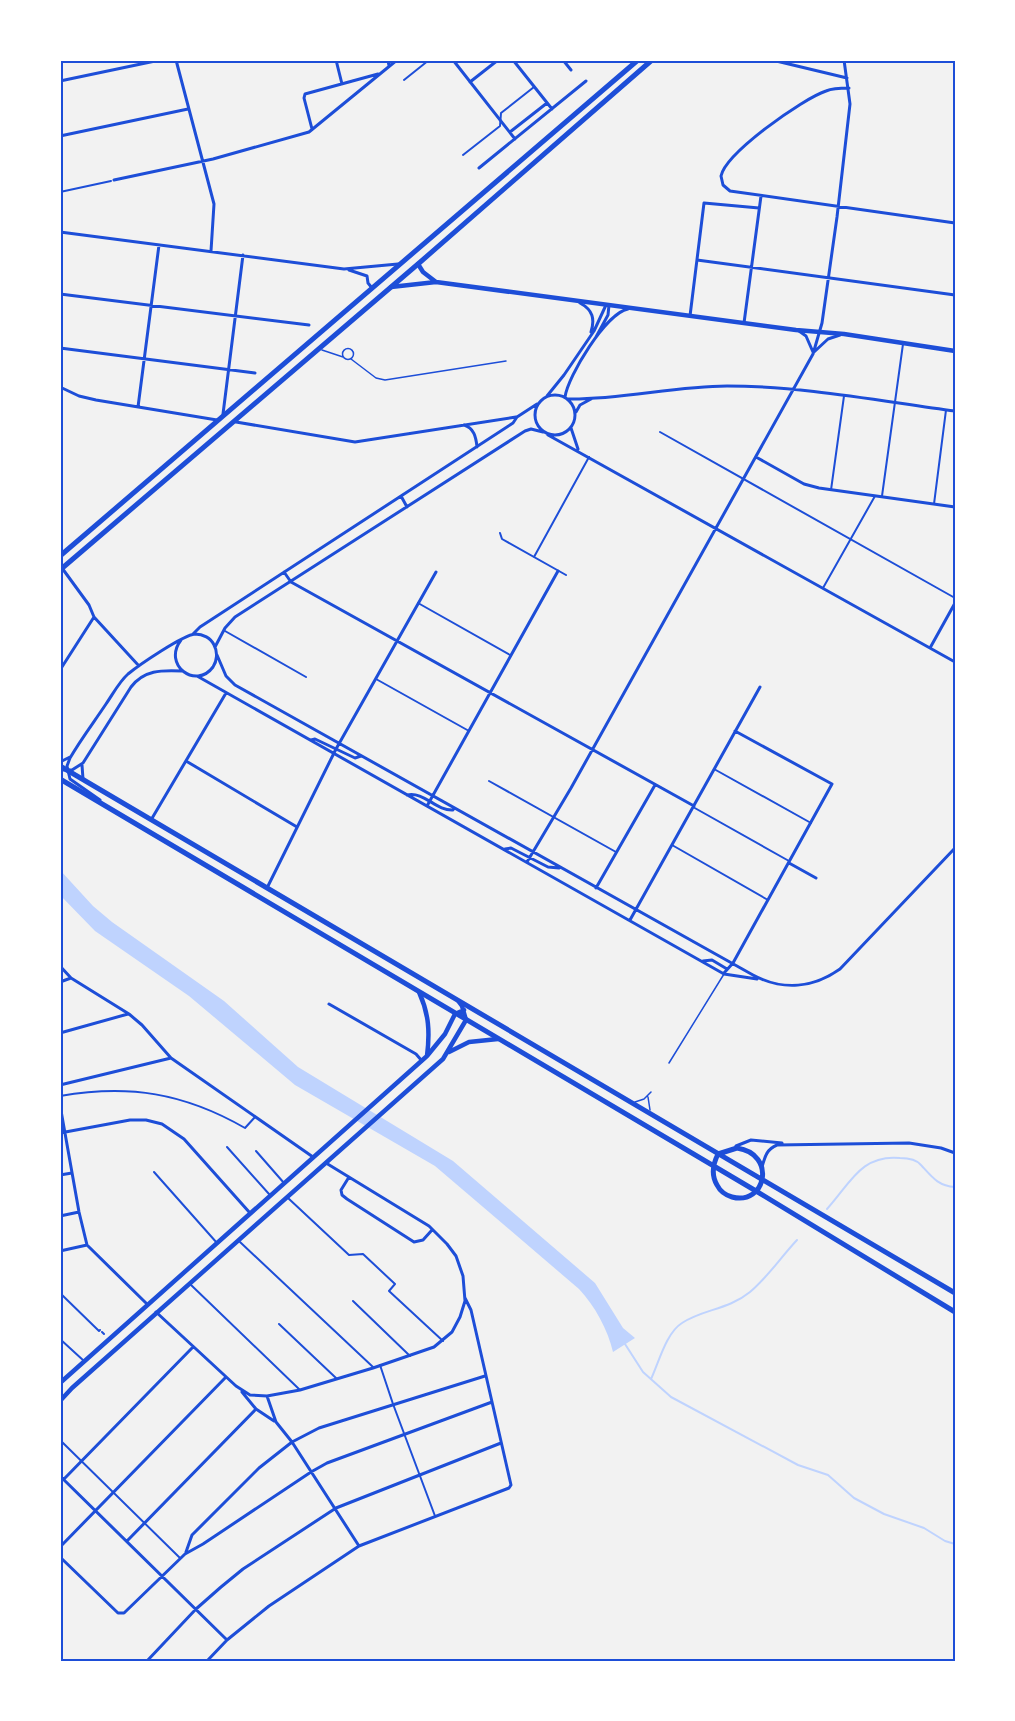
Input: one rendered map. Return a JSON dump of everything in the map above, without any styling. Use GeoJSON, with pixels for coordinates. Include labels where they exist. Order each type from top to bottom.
{"type":"FeatureCollection","features":[{"type":"Feature","properties":{"kind":"highway"},"geometry":{"type":"LineString","coordinates":[[60,556],[638,60]]}},
{"type":"Feature","properties":{"kind":"highway"},"geometry":{"type":"LineString","coordinates":[[61,569],[425,258],[652,60]]}},
{"type":"Feature","properties":{"kind":"highway"},"geometry":{"type":"LineString","coordinates":[[402,264],[418,264]]}},
{"type":"Feature","properties":{"kind":"highway"},"geometry":{"type":"LineString","coordinates":[[373,289],[391,287]]}},
{"type":"Feature","properties":{"kind":"highway"},"geometry":{"type":"LineString","coordinates":[[60,766],[955,1293]]}},
{"type":"Feature","properties":{"kind":"highway"},"geometry":{"type":"LineString","coordinates":[[60,780],[756,1191],[955,1312]]}},
{"type":"Feature","properties":{"kind":"highway"},"geometry":{"type":"LineString","coordinates":[[729,1149],[745,1149],[756,1156],[762,1167],[762,1180],[756,1191],[742,1198],[726,1195],[716,1183],[713,1166],[718,1154],[729,1149]]}},
{"type":"Feature","properties":{"kind":"main road"},"geometry":{"type":"LineString","coordinates":[[425,258],[428,276]]}},
{"type":"Feature","properties":{"kind":"main road"},"geometry":{"type":"LineString","coordinates":[[418,264],[423,272],[436,282]]}},
{"type":"Feature","properties":{"kind":"main road"},"geometry":{"type":"LineString","coordinates":[[414,285],[420,282],[423,272]]}},
{"type":"Feature","properties":{"kind":"main road"},"geometry":{"type":"LineString","coordinates":[[391,287],[436,282],[796,330],[844,334],[955,351]]}},
{"type":"Feature","properties":{"kind":"main road"},"geometry":{"type":"LineString","coordinates":[[419,992],[427,1010],[429,1025],[427,1056]]}},
{"type":"Feature","properties":{"kind":"main road"},"geometry":{"type":"LineString","coordinates":[[445,1056],[466,1020],[464,1010],[458,1001]]}},
{"type":"Feature","properties":{"kind":"main road"},"geometry":{"type":"LineString","coordinates":[[60,1383],[422,1061],[445,1034],[455,1014],[464,1010],[475,1011]]}},
{"type":"Feature","properties":{"kind":"main road"},"geometry":{"type":"LineString","coordinates":[[60,1401],[156,1312],[445,1056],[469,1042],[498,1039]]}},
{"type":"Feature","properties":{"kind":"street"},"geometry":{"type":"LineString","coordinates":[[60,81],[159,60]]}},
{"type":"Feature","properties":{"kind":"street"},"geometry":{"type":"LineString","coordinates":[[176,60],[214,204],[211,252]]}},
{"type":"Feature","properties":{"kind":"street"},"geometry":{"type":"LineString","coordinates":[[336,60],[342,84]]}},
{"type":"Feature","properties":{"kind":"street"},"geometry":{"type":"LineString","coordinates":[[388,60],[389,66]]}},
{"type":"Feature","properties":{"kind":"street"},"geometry":{"type":"LineString","coordinates":[[60,192],[202,161],[304,134],[397,60]]}},
{"type":"Feature","properties":{"kind":"street"},"geometry":{"type":"LineString","coordinates":[[404,80],[429,60]]}},
{"type":"Feature","properties":{"kind":"street"},"geometry":{"type":"LineString","coordinates":[[453,60],[515,139]]}},
{"type":"Feature","properties":{"kind":"street"},"geometry":{"type":"LineString","coordinates":[[470,82],[498,60]]}},
{"type":"Feature","properties":{"kind":"street"},"geometry":{"type":"LineString","coordinates":[[513,60],[552,109]]}},
{"type":"Feature","properties":{"kind":"street"},"geometry":{"type":"LineString","coordinates":[[563,60],[571,70]]}},
{"type":"Feature","properties":{"kind":"street"},"geometry":{"type":"LineString","coordinates":[[772,60],[847,78]]}},
{"type":"Feature","properties":{"kind":"street"},"geometry":{"type":"LineString","coordinates":[[820,346],[850,104],[844,60]]}},
{"type":"Feature","properties":{"kind":"street"},"geometry":{"type":"LineString","coordinates":[[312,129],[304,95],[380,74]]}},
{"type":"Feature","properties":{"kind":"street"},"geometry":{"type":"LineString","coordinates":[[355,81],[360,90]]}},
{"type":"Feature","properties":{"kind":"street"},"geometry":{"type":"LineString","coordinates":[[479,168],[586,81]]}},
{"type":"Feature","properties":{"kind":"street"},"geometry":{"type":"LineString","coordinates":[[463,155],[500,126],[501,114],[534,86]]}},
{"type":"Feature","properties":{"kind":"street"},"geometry":{"type":"LineString","coordinates":[[849,88],[826,91],[775,120],[726,165],[721,176],[726,189],[955,223]]}},
{"type":"Feature","properties":{"kind":"street"},"geometry":{"type":"LineString","coordinates":[[510,132],[547,103]]}},
{"type":"Feature","properties":{"kind":"street"},"geometry":{"type":"LineString","coordinates":[[60,136],[188,109]]}},
{"type":"Feature","properties":{"kind":"street"},"geometry":{"type":"LineString","coordinates":[[744,323],[761,196]]}},
{"type":"Feature","properties":{"kind":"street"},"geometry":{"type":"LineString","coordinates":[[690,316],[704,203],[759,208]]}},
{"type":"Feature","properties":{"kind":"street"},"geometry":{"type":"LineString","coordinates":[[60,232],[344,269],[367,276]]}},
{"type":"Feature","properties":{"kind":"street"},"geometry":{"type":"LineString","coordinates":[[138,407],[159,245]]}},
{"type":"Feature","properties":{"kind":"street"},"geometry":{"type":"LineString","coordinates":[[60,387],[80,396],[138,407],[221,418],[243,255]]}},
{"type":"Feature","properties":{"kind":"street"},"geometry":{"type":"LineString","coordinates":[[697,260],[955,295]]}},
{"type":"Feature","properties":{"kind":"street"},"geometry":{"type":"LineString","coordinates":[[344,269],[402,264]]}},
{"type":"Feature","properties":{"kind":"street"},"geometry":{"type":"LineString","coordinates":[[367,276],[375,268]]}},
{"type":"Feature","properties":{"kind":"street"},"geometry":{"type":"LineString","coordinates":[[367,276],[368,283],[373,289]]}},
{"type":"Feature","properties":{"kind":"street"},"geometry":{"type":"LineString","coordinates":[[60,294],[309,325]]}},
{"type":"Feature","properties":{"kind":"street"},"geometry":{"type":"LineString","coordinates":[[576,300],[588,308],[592,314],[593,321],[589,336]]}},
{"type":"Feature","properties":{"kind":"street"},"geometry":{"type":"LineString","coordinates":[[104,804],[74,783],[67,765],[124,678],[139,666],[193,634],[200,627],[513,423],[547,396],[564,375],[598,324],[605,305],[608,305],[610,310],[608,315],[570,379],[566,398],[575,410],[576,416]]}},
{"type":"Feature","properties":{"kind":"street"},"geometry":{"type":"LineString","coordinates":[[595,339],[612,317],[622,310],[631,308]]}},
{"type":"Feature","properties":{"kind":"street"},"geometry":{"type":"LineString","coordinates":[[796,330],[806,336],[812,346],[813,354]]}},
{"type":"Feature","properties":{"kind":"street"},"geometry":{"type":"LineString","coordinates":[[527,862],[554,818],[756,457],[823,332]]}},
{"type":"Feature","properties":{"kind":"street"},"geometry":{"type":"LineString","coordinates":[[813,354],[828,339],[844,334]]}},
{"type":"Feature","properties":{"kind":"street"},"geometry":{"type":"LineString","coordinates":[[882,497],[903,344]]}},
{"type":"Feature","properties":{"kind":"street"},"geometry":{"type":"LineString","coordinates":[[60,348],[255,373]]}},
{"type":"Feature","properties":{"kind":"street"},"geometry":{"type":"LineString","coordinates":[[547,396],[592,399],[707,387],[742,386],[793,390],[955,411]]}},
{"type":"Feature","properties":{"kind":"street"},"geometry":{"type":"LineString","coordinates":[[831,490],[844,396]]}},
{"type":"Feature","properties":{"kind":"street"},"geometry":{"type":"LineString","coordinates":[[578,450],[571,428],[578,407],[592,399]]}},
{"type":"Feature","properties":{"kind":"street"},"geometry":{"type":"LineString","coordinates":[[537,404],[534,416],[538,428],[543,432],[955,662]]}},
{"type":"Feature","properties":{"kind":"street"},"geometry":{"type":"LineString","coordinates":[[933,504],[946,410]]}},
{"type":"Feature","properties":{"kind":"street"},"geometry":{"type":"LineString","coordinates":[[234,422],[355,442],[518,417]]}},
{"type":"Feature","properties":{"kind":"street"},"geometry":{"type":"LineString","coordinates":[[462,424],[474,432],[477,447]]}},
{"type":"Feature","properties":{"kind":"street"},"geometry":{"type":"LineString","coordinates":[[548,435],[561,435],[571,428]]}},
{"type":"Feature","properties":{"kind":"street"},"geometry":{"type":"LineString","coordinates":[[215,647],[224,630],[235,617],[525,431],[531,429],[543,432]]}},
{"type":"Feature","properties":{"kind":"street"},"geometry":{"type":"LineString","coordinates":[[660,432],[955,601],[930,648]]}},
{"type":"Feature","properties":{"kind":"street"},"geometry":{"type":"LineString","coordinates":[[534,557],[590,457]]}},
{"type":"Feature","properties":{"kind":"street"},"geometry":{"type":"LineString","coordinates":[[756,457],[804,484],[831,490],[955,507]]}},
{"type":"Feature","properties":{"kind":"street"},"geometry":{"type":"LineString","coordinates":[[401,496],[407,507]]}},
{"type":"Feature","properties":{"kind":"street"},"geometry":{"type":"LineString","coordinates":[[823,588],[875,496]]}},
{"type":"Feature","properties":{"kind":"street"},"geometry":{"type":"LineString","coordinates":[[500,533],[502,539],[566,575]]}},
{"type":"Feature","properties":{"kind":"street"},"geometry":{"type":"LineString","coordinates":[[61,569],[89,605],[94,617],[139,666]]}},
{"type":"Feature","properties":{"kind":"street"},"geometry":{"type":"LineString","coordinates":[[427,806],[558,571]]}},
{"type":"Feature","properties":{"kind":"street"},"geometry":{"type":"LineString","coordinates":[[284,572],[291,582],[656,785],[816,878]]}},
{"type":"Feature","properties":{"kind":"street"},"geometry":{"type":"LineString","coordinates":[[267,888],[336,749],[436,572]]}},
{"type":"Feature","properties":{"kind":"street"},"geometry":{"type":"LineString","coordinates":[[418,603],[511,656]]}},
{"type":"Feature","properties":{"kind":"street"},"geometry":{"type":"LineString","coordinates":[[60,670],[94,617]]}},
{"type":"Feature","properties":{"kind":"street"},"geometry":{"type":"LineString","coordinates":[[224,630],[306,677]]}},
{"type":"Feature","properties":{"kind":"street"},"geometry":{"type":"LineString","coordinates":[[193,634],[206,637],[215,647],[226,676],[235,685],[761,980]]}},
{"type":"Feature","properties":{"kind":"street"},"geometry":{"type":"LineString","coordinates":[[181,640],[175,656],[182,671],[197,676],[724,974],[788,986],[800,986],[831,975],[848,962],[955,848]]}},
{"type":"Feature","properties":{"kind":"street"},"geometry":{"type":"LineString","coordinates":[[197,676],[212,669],[217,655]]}},
{"type":"Feature","properties":{"kind":"street"},"geometry":{"type":"LineString","coordinates":[[84,780],[81,771],[83,763],[135,681],[155,671],[182,671]]}},
{"type":"Feature","properties":{"kind":"street"},"geometry":{"type":"LineString","coordinates":[[376,679],[469,731]]}},
{"type":"Feature","properties":{"kind":"street"},"geometry":{"type":"LineString","coordinates":[[630,920],[760,687]]}},
{"type":"Feature","properties":{"kind":"street"},"geometry":{"type":"LineString","coordinates":[[151,820],[226,693]]}},
{"type":"Feature","properties":{"kind":"street"},"geometry":{"type":"LineString","coordinates":[[724,974],[733,963],[832,784],[735,731]]}},
{"type":"Feature","properties":{"kind":"street"},"geometry":{"type":"LineString","coordinates":[[309,740],[315,739],[355,758],[361,756]]}},
{"type":"Feature","properties":{"kind":"street"},"geometry":{"type":"LineString","coordinates":[[60,766],[71,756]]}},
{"type":"Feature","properties":{"kind":"street"},"geometry":{"type":"LineString","coordinates":[[186,760],[297,827]]}},
{"type":"Feature","properties":{"kind":"street"},"geometry":{"type":"LineString","coordinates":[[68,771],[83,763]]}},
{"type":"Feature","properties":{"kind":"street"},"geometry":{"type":"LineString","coordinates":[[714,769],[811,823]]}},
{"type":"Feature","properties":{"kind":"street"},"geometry":{"type":"LineString","coordinates":[[489,781],[616,852]]}},
{"type":"Feature","properties":{"kind":"street"},"geometry":{"type":"LineString","coordinates":[[596,888],[656,785]]}},
{"type":"Feature","properties":{"kind":"street"},"geometry":{"type":"LineString","coordinates":[[407,795],[417,795],[447,810],[455,809]]}},
{"type":"Feature","properties":{"kind":"street"},"geometry":{"type":"LineString","coordinates":[[672,845],[768,900]]}},
{"type":"Feature","properties":{"kind":"street"},"geometry":{"type":"LineString","coordinates":[[503,849],[511,848],[548,867],[561,868]]}},
{"type":"Feature","properties":{"kind":"street"},"geometry":{"type":"LineString","coordinates":[[701,961],[712,960],[727,969]]}},
{"type":"Feature","properties":{"kind":"street"},"geometry":{"type":"LineString","coordinates":[[60,966],[71,978],[129,1014],[142,1025],[171,1058],[314,1157]]}},
{"type":"Feature","properties":{"kind":"street"},"geometry":{"type":"LineString","coordinates":[[60,982],[71,978]]}},
{"type":"Feature","properties":{"kind":"street"},"geometry":{"type":"LineString","coordinates":[[329,1004],[416,1054],[422,1061]]}},
{"type":"Feature","properties":{"kind":"street"},"geometry":{"type":"LineString","coordinates":[[60,1033],[129,1014]]}},
{"type":"Feature","properties":{"kind":"street"},"geometry":{"type":"LineString","coordinates":[[60,1085],[171,1058]]}},
{"type":"Feature","properties":{"kind":"street"},"geometry":{"type":"LineString","coordinates":[[60,1096],[96,1092],[142,1091],[190,1102],[245,1128],[255,1117]]}},
{"type":"Feature","properties":{"kind":"street"},"geometry":{"type":"LineString","coordinates":[[60,1105],[62,1133],[87,1245],[147,1304]]}},
{"type":"Feature","properties":{"kind":"street"},"geometry":{"type":"LineString","coordinates":[[62,1133],[130,1120],[146,1120],[162,1124],[184,1139],[250,1213]]}},
{"type":"Feature","properties":{"kind":"street"},"geometry":{"type":"LineString","coordinates":[[729,1149],[751,1140],[793,1144]]}},
{"type":"Feature","properties":{"kind":"street"},"geometry":{"type":"LineString","coordinates":[[762,1167],[765,1156],[771,1148],[777,1145],[909,1143],[941,1148],[955,1153]]}},
{"type":"Feature","properties":{"kind":"street"},"geometry":{"type":"LineString","coordinates":[[227,1147],[270,1196]]}},
{"type":"Feature","properties":{"kind":"street"},"geometry":{"type":"LineString","coordinates":[[256,1151],[284,1183]]}},
{"type":"Feature","properties":{"kind":"street"},"geometry":{"type":"LineString","coordinates":[[156,1312],[226,1377],[250,1395],[267,1396],[300,1390],[425,1352],[443,1341],[452,1332],[460,1317],[465,1296],[464,1276],[456,1256],[432,1229],[326,1162]]}},
{"type":"Feature","properties":{"kind":"street"},"geometry":{"type":"LineString","coordinates":[[154,1172],[217,1243]]}},
{"type":"Feature","properties":{"kind":"street"},"geometry":{"type":"LineString","coordinates":[[60,1175],[72,1173]]}},
{"type":"Feature","properties":{"kind":"street"},"geometry":{"type":"LineString","coordinates":[[349,1177],[341,1190],[342,1195],[398,1232],[418,1242],[423,1240],[432,1229]]}},
{"type":"Feature","properties":{"kind":"street"},"geometry":{"type":"LineString","coordinates":[[286,1197],[349,1255],[363,1254],[395,1284],[389,1291],[443,1341]]}},
{"type":"Feature","properties":{"kind":"street"},"geometry":{"type":"LineString","coordinates":[[60,1216],[79,1212]]}},
{"type":"Feature","properties":{"kind":"street"},"geometry":{"type":"LineString","coordinates":[[237,1240],[374,1368]]}},
{"type":"Feature","properties":{"kind":"street"},"geometry":{"type":"LineString","coordinates":[[60,1251],[87,1245]]}},
{"type":"Feature","properties":{"kind":"street"},"geometry":{"type":"LineString","coordinates":[[189,1283],[300,1390]]}},
{"type":"Feature","properties":{"kind":"street"},"geometry":{"type":"LineString","coordinates":[[60,1293],[99,1332],[102,1332]]}},
{"type":"Feature","properties":{"kind":"street"},"geometry":{"type":"LineString","coordinates":[[207,1661],[227,1640],[269,1606],[359,1546],[510,1488],[471,1310],[465,1296]]}},
{"type":"Feature","properties":{"kind":"street"},"geometry":{"type":"LineString","coordinates":[[352,1301],[410,1356]]}},
{"type":"Feature","properties":{"kind":"street"},"geometry":{"type":"LineString","coordinates":[[279,1324],[336,1379]]}},
{"type":"Feature","properties":{"kind":"street"},"geometry":{"type":"LineString","coordinates":[[60,1339],[84,1361]]}},
{"type":"Feature","properties":{"kind":"street"},"geometry":{"type":"LineString","coordinates":[[64,1479],[193,1347]]}},
{"type":"Feature","properties":{"kind":"street"},"geometry":{"type":"LineString","coordinates":[[380,1365],[435,1516]]}},
{"type":"Feature","properties":{"kind":"street"},"geometry":{"type":"LineString","coordinates":[[185,1554],[194,1533],[259,1468],[292,1442],[319,1428],[486,1376]]}},
{"type":"Feature","properties":{"kind":"street"},"geometry":{"type":"LineString","coordinates":[[60,1547],[226,1377]]}},
{"type":"Feature","properties":{"kind":"street"},"geometry":{"type":"LineString","coordinates":[[240,1389],[256,1409],[276,1422],[292,1442],[359,1546]]}},
{"type":"Feature","properties":{"kind":"street"},"geometry":{"type":"LineString","coordinates":[[267,1396],[276,1422]]}},
{"type":"Feature","properties":{"kind":"street"},"geometry":{"type":"LineString","coordinates":[[60,1557],[120,1614],[126,1612],[185,1554],[311,1472],[327,1463],[492,1402]]}},
{"type":"Feature","properties":{"kind":"street"},"geometry":{"type":"LineString","coordinates":[[127,1541],[256,1409]]}},
{"type":"Feature","properties":{"kind":"street"},"geometry":{"type":"LineString","coordinates":[[60,1440],[181,1558]]}},
{"type":"Feature","properties":{"kind":"street"},"geometry":{"type":"LineString","coordinates":[[147,1661],[196,1609],[243,1569],[336,1508],[501,1443]]}},
{"type":"Feature","properties":{"kind":"street"},"geometry":{"type":"LineString","coordinates":[[60,1476],[227,1640]]}},
{"type":"Feature","properties":{"kind":"street"},"geometry":{"type":"LineString","coordinates":[[190,1541],[197,1548]]}},
{"type":"Feature","properties":{"kind":"lane"},"geometry":{"type":"LineString","coordinates":[[343,357],[344,350],[349,349],[354,354],[351,359]]}},
{"type":"Feature","properties":{"kind":"lane"},"geometry":{"type":"LineString","coordinates":[[318,350],[330,351],[348,360],[351,359],[376,378],[385,380],[506,361]]}},
{"type":"Feature","properties":{"kind":"lane"},"geometry":{"type":"LineString","coordinates":[[669,1063],[724,974]]}},
{"type":"Feature","properties":{"kind":"lane"},"geometry":{"type":"LineString","coordinates":[[629,1102],[640,1101],[651,1092]]}},
{"type":"Feature","properties":{"kind":"lane"},"geometry":{"type":"LineString","coordinates":[[648,1096],[648,1107],[653,1116]]}},
{"type":"Feature","properties":{"kind":"water"},"geometry":{"type":"Polygon","coordinates":[[[60,870],[93,906],[112,922],[224,1001],[298,1067],[453,1161],[595,1283],[623,1328],[635,1338],[613,1352],[600,1319],[579,1289],[435,1166],[295,1085],[189,996],[95,931],[60,895],[60,870]]]}},
{"type":"Feature","properties":{"kind":"waterway"},"geometry":{"type":"LineString","coordinates":[[827,1209],[866,1166],[887,1158],[914,1160],[940,1183],[955,1187]]}},
{"type":"Feature","properties":{"kind":"waterway"},"geometry":{"type":"LineString","coordinates":[[651,1379],[667,1341],[676,1328],[690,1318],[742,1298],[762,1280],[797,1240]]}},
{"type":"Feature","properties":{"kind":"waterway"},"geometry":{"type":"LineString","coordinates":[[625,1344],[643,1372],[671,1397],[798,1465],[828,1475],[854,1498],[884,1514],[924,1528],[945,1541],[955,1544]]}}]}
